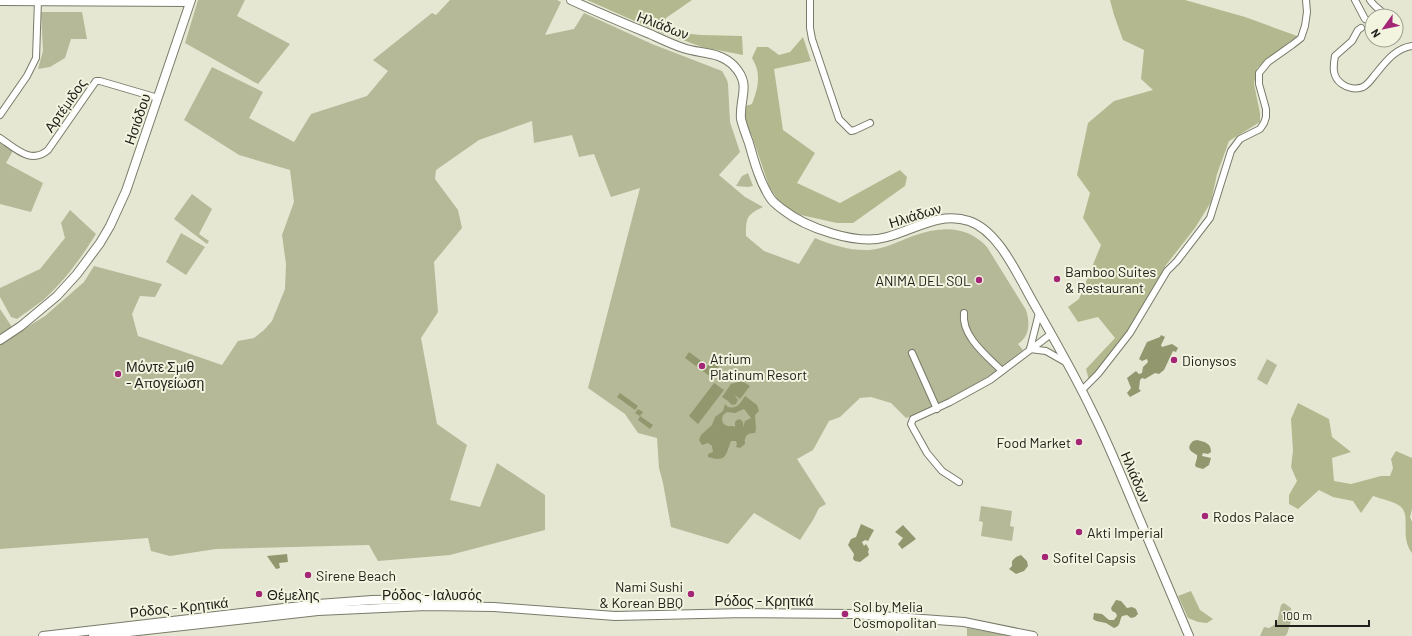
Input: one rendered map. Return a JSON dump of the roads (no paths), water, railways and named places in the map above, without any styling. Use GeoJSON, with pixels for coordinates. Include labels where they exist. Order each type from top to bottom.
{"type":"FeatureCollection","features":[{"type":"Feature","properties":{"kind":"street","name":"Ηλιάδων"},"geometry":{"type":"LineString","coordinates":[[571,0],[604,16],[684,48],[716,54],[731,63],[740,74],[743,82],[744,93],[741,115],[742,123],[766,191],[772,201],[801,221],[837,234],[861,239],[878,239],[887,237],[925,223],[953,217],[971,221],[990,233],[1001,247],[1082,390],[1106,442],[1189,636]]}},
{"type":"Feature","properties":{"kind":"street"},"geometry":{"type":"LineString","coordinates":[[810,0],[810,28],[812,39],[839,119],[851,131],[870,123]]}},
{"type":"Feature","properties":{"kind":"street"},"geometry":{"type":"LineString","coordinates":[[1082,390],[1098,374],[1130,333],[1167,271],[1177,261],[1210,218],[1231,151],[1240,139],[1260,129],[1264,123],[1266,109],[1259,84],[1259,73],[1268,62],[1301,38],[1307,12],[1306,0]]}},
{"type":"Feature","properties":{"kind":"street"},"geometry":{"type":"LineString","coordinates":[[1355,0],[1364,17]]}},
{"type":"Feature","properties":{"kind":"street"},"geometry":{"type":"LineString","coordinates":[[1370,0],[1373,6],[1376,8]]}},
{"type":"Feature","properties":{"kind":"street"},"geometry":{"type":"LineString","coordinates":[[0,114],[28,76],[36,58],[38,1]]}},
{"type":"Feature","properties":{"kind":"street"},"geometry":{"type":"LineString","coordinates":[[0,2],[190,1]]}},
{"type":"Feature","properties":{"kind":"street","name":"Ησιόδου"},"geometry":{"type":"LineString","coordinates":[[0,340],[21,326],[57,296],[77,274],[100,243],[110,226],[126,191],[190,1]]}},
{"type":"Feature","properties":{"kind":"street"},"geometry":{"type":"LineString","coordinates":[[1361,28],[1358,30],[1352,41],[1335,56],[1334,75],[1338,82],[1346,87],[1362,87],[1371,80],[1396,52],[1412,46]]}},
{"type":"Feature","properties":{"kind":"street","name":"Αρτέμιδος"},"geometry":{"type":"LineString","coordinates":[[0,138],[31,157],[38,157],[44,154],[96,81],[158,98]]}},
{"type":"Feature","properties":{"kind":"street"},"geometry":{"type":"LineString","coordinates":[[964,313],[963,320],[968,332],[980,349],[1002,371]]}},
{"type":"Feature","properties":{"kind":"street"},"geometry":{"type":"LineString","coordinates":[[1030,349],[1039,313]]}},
{"type":"Feature","properties":{"kind":"street"},"geometry":{"type":"LineString","coordinates":[[959,482],[942,471],[927,453],[911,424],[913,419],[937,409],[990,380],[1051,334]]}},
{"type":"Feature","properties":{"kind":"street"},"geometry":{"type":"LineString","coordinates":[[1030,349],[1046,351],[1068,363]]}},
{"type":"Feature","properties":{"kind":"street"},"geometry":{"type":"LineString","coordinates":[[912,353],[937,409]]}},
{"type":"Feature","properties":{"kind":"street","name":"Ρόδος - Ιαλυσός"},"geometry":{"type":"LineString","coordinates":[[318,604],[372,600],[427,599],[457,600],[494,607]]}},
{"type":"Feature","properties":{"kind":"street","name":"Ρόδος - Κρητικά"},"geometry":{"type":"LineString","coordinates":[[42,636],[318,604]]}},
{"type":"Feature","properties":{"kind":"street","name":"Ρόδος - Ιαλυσός"},"geometry":{"type":"LineString","coordinates":[[337,610],[416,606],[494,607]]}},
{"type":"Feature","properties":{"kind":"street","name":"Ρόδος - Κρητικά"},"geometry":{"type":"LineString","coordinates":[[494,607],[615,616],[786,612],[880,615],[964,622],[1033,636]]}},
{"type":"Feature","properties":{"kind":"street","name":"Ρόδος - Κρητικά"},"geometry":{"type":"LineString","coordinates":[[93,636],[337,610]]}},
{"type":"Feature","properties":{"kind":"place","name":"Bamboo Suites & Restaurant"},"geometry":{"type":"Point","coordinates":[1057,279]}},
{"type":"Feature","properties":{"kind":"place","name":"ANIMA DEL SOL"},"geometry":{"type":"Point","coordinates":[979,280]}},
{"type":"Feature","properties":{"kind":"place","name":"Dionysos"},"geometry":{"type":"Point","coordinates":[1174,360]}},
{"type":"Feature","properties":{"kind":"place","name":"Atrium Platinum Resort"},"geometry":{"type":"Point","coordinates":[702,366]}},
{"type":"Feature","properties":{"kind":"place","name":"Μόντε Σμιθ - Απογείωση"},"geometry":{"type":"Point","coordinates":[118,374]}},
{"type":"Feature","properties":{"kind":"place","name":"Food Market"},"geometry":{"type":"Point","coordinates":[1079,442]}},
{"type":"Feature","properties":{"kind":"place","name":"Rodos Palace"},"geometry":{"type":"Point","coordinates":[1205,516]}},
{"type":"Feature","properties":{"kind":"place","name":"Akti Imperial"},"geometry":{"type":"Point","coordinates":[1079,532]}},
{"type":"Feature","properties":{"kind":"place","name":"Sofitel Capsis"},"geometry":{"type":"Point","coordinates":[1045,557]}},
{"type":"Feature","properties":{"kind":"place","name":"Sirene Beach"},"geometry":{"type":"Point","coordinates":[308,575]}},
{"type":"Feature","properties":{"kind":"place","name":"Θέμελης"},"geometry":{"type":"Point","coordinates":[259,594]}},
{"type":"Feature","properties":{"kind":"place","name":"Nami Sushi & Korean BBQ"},"geometry":{"type":"Point","coordinates":[691,594]}},
{"type":"Feature","properties":{"kind":"place","name":"Sol by Melia Cosmopolitan"},"geometry":{"type":"Point","coordinates":[845,614]}}]}
